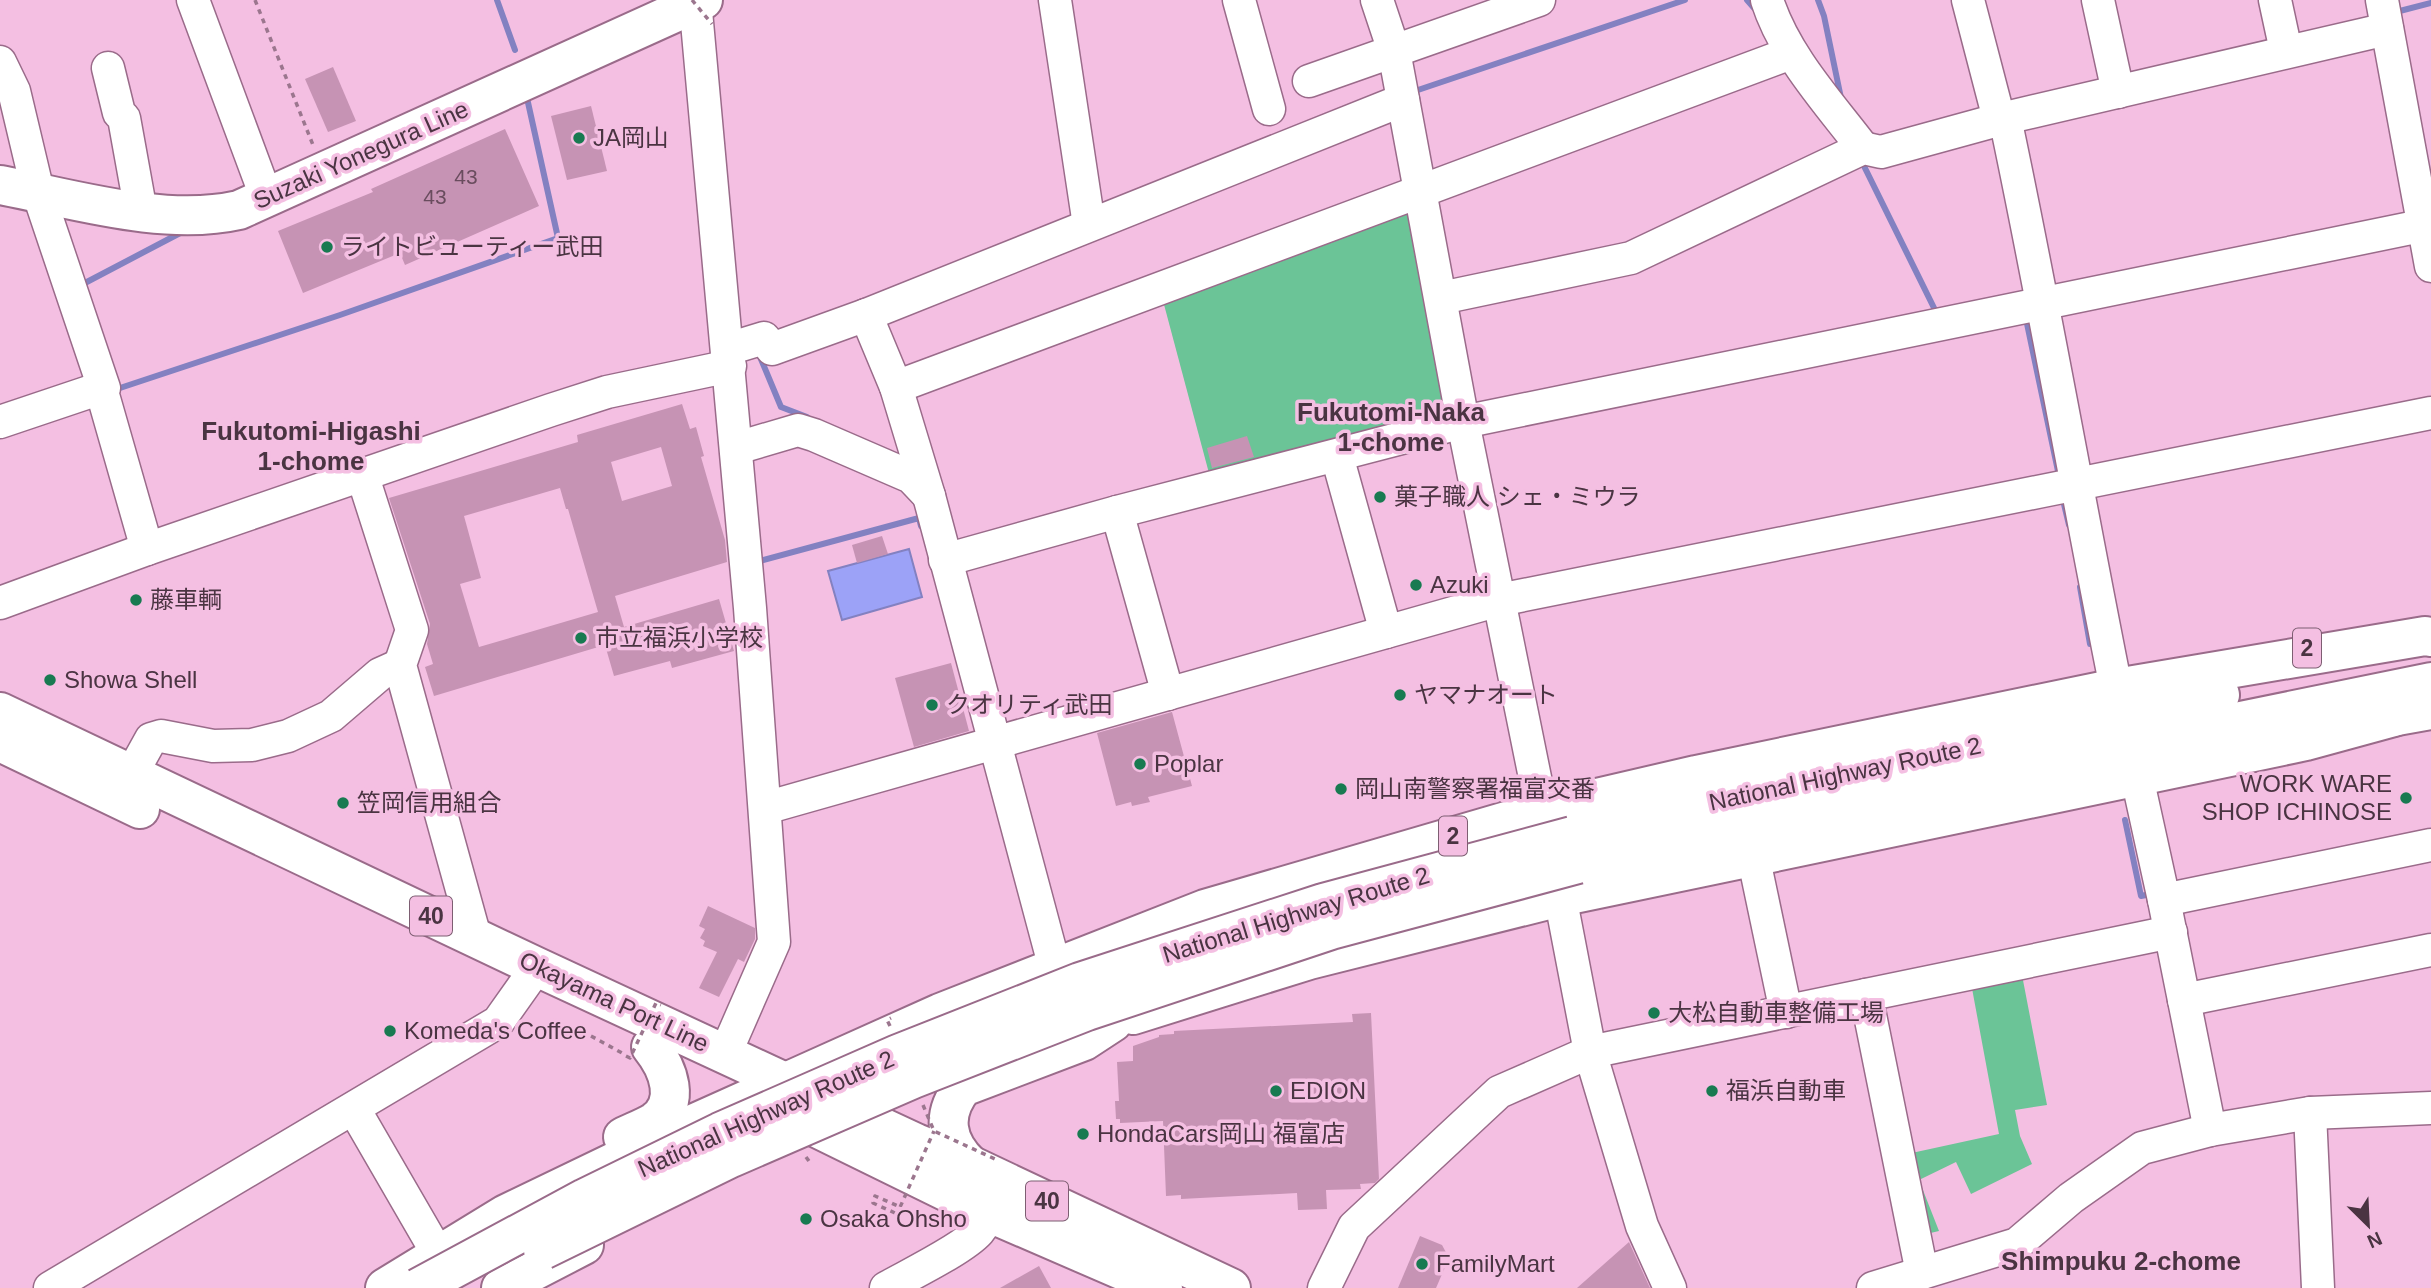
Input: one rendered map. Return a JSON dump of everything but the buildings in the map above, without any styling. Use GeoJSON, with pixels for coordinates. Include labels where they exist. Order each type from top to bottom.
{"type":"FeatureCollection","features":[{"type":"Feature","properties":{"kind":"main road","name":"Suzaki Yonegura Line"},"geometry":{"type":"LineString","coordinates":[[0,185],[141,212],[223,214],[267,198],[700,5]]}},
{"type":"Feature","properties":{"kind":"main road","name":"2"},"geometry":{"type":"LineString","coordinates":[[2183,676],[2431,620]]}},
{"type":"Feature","properties":{"kind":"main road","name":"2"},"geometry":{"type":"LineString","coordinates":[[776,1098],[940,1013],[1205,909],[1541,811],[1696,775],[2116,688],[2431,637]]}},
{"type":"Feature","properties":{"kind":"main road","name":"National Highway Route 2"},"geometry":{"type":"LineString","coordinates":[[472,1288],[569,1236],[731,1158],[912,1079],[1087,1011],[1575,850],[1852,771],[2431,653]]}},
{"type":"Feature","properties":{"kind":"main road","name":"National Highway Route 2"},"geometry":{"type":"LineString","coordinates":[[418,1288],[585,1198],[720,1132],[898,1054],[1080,982],[1323,903],[1575,850],[1847,802],[2140,759],[2431,682]]}},
{"type":"Feature","properties":{"kind":"main road"},"geometry":{"type":"LineString","coordinates":[[862,1118],[952,1079],[1113,1022],[1309,960],[1560,897],[1753,855],[2140,759],[2431,710]]}},
{"type":"Feature","properties":{"kind":"main road","name":"Okayama Port Line"},"geometry":{"type":"LineString","coordinates":[[0,712],[475,937],[531,977],[651,1047],[776,1098]]}},
{"type":"Feature","properties":{"kind":"main road","name":"Okayama Port Line"},"geometry":{"type":"LineString","coordinates":[[0,742],[531,977],[725,1054],[818,1139],[990,1180]]}},
{"type":"Feature","properties":{"kind":"main road"},"geometry":{"type":"LineString","coordinates":[[990,1180],[958,1154],[949,1129],[952,1100],[964,1087],[1084,1041],[1113,1022]]}},
{"type":"Feature","properties":{"kind":"main road"},"geometry":{"type":"LineString","coordinates":[[506,1214],[549,1173],[655,1121],[663,1113],[668,1103],[669,1080],[662,1060],[651,1047]]}},
{"type":"Feature","properties":{"kind":"main road"},"geometry":{"type":"LineString","coordinates":[[385,1288],[506,1214],[776,1098]]}},
{"type":"Feature","properties":{"kind":"main road"},"geometry":{"type":"LineString","coordinates":[[399,1288],[448,1272],[776,1098]]}},
{"type":"Feature","properties":{"kind":"main road","name":"Okayama Port Line"},"geometry":{"type":"LineString","coordinates":[[818,1139],[862,1118],[990,1180],[1163,1281],[1231,1288]]}},
{"type":"Feature","properties":{"kind":"main road"},"geometry":{"type":"LineString","coordinates":[[501,1288],[664,1206],[818,1139]]}},
{"type":"Feature","properties":{"kind":"street"},"geometry":{"type":"LineString","coordinates":[[193,0],[267,198]]}},
{"type":"Feature","properties":{"kind":"street"},"geometry":{"type":"LineString","coordinates":[[1055,0],[1087,221]]}},
{"type":"Feature","properties":{"kind":"street"},"geometry":{"type":"LineString","coordinates":[[1239,0],[1269,110]]}},
{"type":"Feature","properties":{"kind":"street"},"geometry":{"type":"LineString","coordinates":[[1377,0],[1394,51],[1463,422],[1590,1052],[1642,1226],[1670,1288]]}},
{"type":"Feature","properties":{"kind":"street"},"geometry":{"type":"LineString","coordinates":[[1767,0],[1791,53],[1863,148]]}},
{"type":"Feature","properties":{"kind":"street"},"geometry":{"type":"LineString","coordinates":[[1968,0],[2044,303],[2116,688]]}},
{"type":"Feature","properties":{"kind":"street"},"geometry":{"type":"LineString","coordinates":[[2098,0],[2117,85]]}},
{"type":"Feature","properties":{"kind":"street"},"geometry":{"type":"LineString","coordinates":[[2275,0],[2284,45]]}},
{"type":"Feature","properties":{"kind":"street"},"geometry":{"type":"LineString","coordinates":[[1309,81],[1520,3]]}},
{"type":"Feature","properties":{"kind":"street"},"geometry":{"type":"LineString","coordinates":[[700,5],[774,942],[725,1054]]}},
{"type":"Feature","properties":{"kind":"street"},"geometry":{"type":"LineString","coordinates":[[1441,298],[1631,258],[1863,148],[1881,152],[1999,115],[2284,45],[2387,11],[2427,225],[2431,266]]}},
{"type":"Feature","properties":{"kind":"street"},"geometry":{"type":"LineString","coordinates":[[896,387],[1791,53]]}},
{"type":"Feature","properties":{"kind":"street"},"geometry":{"type":"LineString","coordinates":[[0,62],[14,91],[38,192],[104,388],[0,422]]}},
{"type":"Feature","properties":{"kind":"street"},"geometry":{"type":"LineString","coordinates":[[108,68],[119,113],[124,118],[141,212]]}},
{"type":"Feature","properties":{"kind":"street"},"geometry":{"type":"LineString","coordinates":[[0,603],[145,543],[607,393],[729,357],[764,338],[772,349],[866,315],[1087,221],[1403,100]]}},
{"type":"Feature","properties":{"kind":"street"},"geometry":{"type":"LineString","coordinates":[[952,564],[1338,462],[1463,422],[2427,225]]}},
{"type":"Feature","properties":{"kind":"street"},"geometry":{"type":"LineString","coordinates":[[866,315],[896,387],[952,564],[986,746],[1055,968]]}},
{"type":"Feature","properties":{"kind":"street"},"geometry":{"type":"LineString","coordinates":[[101,388],[145,543]]}},
{"type":"Feature","properties":{"kind":"street"},"geometry":{"type":"LineString","coordinates":[[765,808],[1499,600],[2431,413]]}},
{"type":"Feature","properties":{"kind":"street"},"geometry":{"type":"LineString","coordinates":[[737,448],[798,430],[911,477],[929,496]]}},
{"type":"Feature","properties":{"kind":"street"},"geometry":{"type":"LineString","coordinates":[[1338,462],[1386,632]]}},
{"type":"Feature","properties":{"kind":"street"},"geometry":{"type":"LineString","coordinates":[[362,474],[412,629],[400,665],[475,937]]}},
{"type":"Feature","properties":{"kind":"street"},"geometry":{"type":"LineString","coordinates":[[1120,520],[1168,694]]}},
{"type":"Feature","properties":{"kind":"street"},"geometry":{"type":"LineString","coordinates":[[131,775],[151,739],[161,736],[213,746],[252,745],[288,736],[331,716],[380,674],[400,665]]}},
{"type":"Feature","properties":{"kind":"street"},"geometry":{"type":"LineString","coordinates":[[2140,759],[2164,900],[2210,1130]]}},
{"type":"Feature","properties":{"kind":"street"},"geometry":{"type":"LineString","coordinates":[[2164,900],[2431,845]]}},
{"type":"Feature","properties":{"kind":"street"},"geometry":{"type":"LineString","coordinates":[[1753,855],[1786,1012]]}},
{"type":"Feature","properties":{"kind":"street"},"geometry":{"type":"LineString","coordinates":[[1324,1288],[1354,1227],[1499,1092],[1590,1052],[2171,932]]}},
{"type":"Feature","properties":{"kind":"street"},"geometry":{"type":"LineString","coordinates":[[2184,1000],[2431,950]]}},
{"type":"Feature","properties":{"kind":"street"},"geometry":{"type":"LineString","coordinates":[[50,1288],[498,1022],[531,977]]}},
{"type":"Feature","properties":{"kind":"street"},"geometry":{"type":"LineString","coordinates":[[1866,995],[1922,1273]]}},
{"type":"Feature","properties":{"kind":"street"},"geometry":{"type":"LineString","coordinates":[[1873,1288],[2017,1244],[2071,1198],[2142,1147],[2210,1130],[2310,1113],[2431,1108]]}},
{"type":"Feature","properties":{"kind":"street"},"geometry":{"type":"LineString","coordinates":[[354,1109],[438,1254]]}},
{"type":"Feature","properties":{"kind":"street"},"geometry":{"type":"LineString","coordinates":[[2310,1113],[2318,1288]]}},
{"type":"Feature","properties":{"kind":"street"},"geometry":{"type":"LineString","coordinates":[[886,1288],[978,1233],[990,1180]]}},
{"type":"Feature","properties":{"kind":"path"},"geometry":{"type":"LineString","coordinates":[[255,0],[324,173]]}},
{"type":"Feature","properties":{"kind":"path"},"geometry":{"type":"LineString","coordinates":[[591,1035],[630,1058],[656,1003],[661,1005]]}},
{"type":"Feature","properties":{"kind":"path"},"geometry":{"type":"LineString","coordinates":[[898,1206],[875,1196],[873,1203],[897,1214],[934,1131],[990,1180]]}},
{"type":"Feature","properties":{"kind":"green space"},"geometry":{"type":"Polygon","coordinates":[[[1402,207],[1415,214],[1451,401],[1443,413],[1210,477],[1162,297],[1402,207]]]}},
{"type":"Feature","properties":{"kind":"green space"},"geometry":{"type":"Polygon","coordinates":[[[2022,975],[2047,1105],[2015,1110],[2020,1136],[2032,1164],[1971,1194],[1956,1162],[1919,1180],[1939,1231],[1922,1235],[1907,1154],[1999,1134],[1971,983],[2022,975]]]}},
{"type":"Feature","properties":{"kind":"water"},"geometry":{"type":"Polygon","coordinates":[[[909,549],[922,597],[842,620],[828,571],[909,549]]]}},
{"type":"Feature","properties":{"kind":"waterway"},"geometry":{"type":"LineString","coordinates":[[497,0],[515,50]]}},
{"type":"Feature","properties":{"kind":"waterway"},"geometry":{"type":"LineString","coordinates":[[1412,92],[1685,0]]}},
{"type":"Feature","properties":{"kind":"waterway"},"geometry":{"type":"LineString","coordinates":[[1747,0],[1754,8]]}},
{"type":"Feature","properties":{"kind":"waterway"},"geometry":{"type":"LineString","coordinates":[[1818,0],[1824,16],[1841,98]]}},
{"type":"Feature","properties":{"kind":"waterway"},"geometry":{"type":"LineString","coordinates":[[2392,13],[2431,3]]}},
{"type":"Feature","properties":{"kind":"waterway"},"geometry":{"type":"LineString","coordinates":[[120,388],[340,315],[558,238],[527,98]]}},
{"type":"Feature","properties":{"kind":"waterway"},"geometry":{"type":"LineString","coordinates":[[1861,160],[1938,316]]}},
{"type":"Feature","properties":{"kind":"waterway"},"geometry":{"type":"LineString","coordinates":[[83,284],[184,231]]}},
{"type":"Feature","properties":{"kind":"waterway"},"geometry":{"type":"LineString","coordinates":[[2024,319],[2059,476]]}},
{"type":"Feature","properties":{"kind":"waterway"},"geometry":{"type":"LineString","coordinates":[[758,352],[781,407],[807,417]]}},
{"type":"Feature","properties":{"kind":"waterway"},"geometry":{"type":"LineString","coordinates":[[2063,500],[2069,525]]}},
{"type":"Feature","properties":{"kind":"waterway"},"geometry":{"type":"LineString","coordinates":[[756,562],[919,518],[921,526]]}},
{"type":"Feature","properties":{"kind":"waterway"},"geometry":{"type":"LineString","coordinates":[[2080,587],[2090,644]]}},
{"type":"Feature","properties":{"kind":"waterway"},"geometry":{"type":"LineString","coordinates":[[2125,820],[2141,896],[2146,895]]}},
{"type":"Feature","properties":{"kind":"place","name":"JA岡山"},"geometry":{"type":"Point","coordinates":[579,138]}},
{"type":"Feature","properties":{"kind":"place","name":"ライトビューティー武田"},"geometry":{"type":"Point","coordinates":[327,247]}},
{"type":"Feature","properties":{"kind":"place","name":"菓子職人 シェ・ミウラ"},"geometry":{"type":"Point","coordinates":[1380,497]}},
{"type":"Feature","properties":{"kind":"place","name":"Azuki"},"geometry":{"type":"Point","coordinates":[1416,585]}},
{"type":"Feature","properties":{"kind":"place","name":"藤車輌"},"geometry":{"type":"Point","coordinates":[136,600]}},
{"type":"Feature","properties":{"kind":"place","name":"市立福浜小学校"},"geometry":{"type":"Point","coordinates":[581,638]}},
{"type":"Feature","properties":{"kind":"place","name":"Showa Shell"},"geometry":{"type":"Point","coordinates":[50,680]}},
{"type":"Feature","properties":{"kind":"place","name":"ヤマナオート"},"geometry":{"type":"Point","coordinates":[1400,695]}},
{"type":"Feature","properties":{"kind":"place","name":"クオリティ武田"},"geometry":{"type":"Point","coordinates":[932,705]}},
{"type":"Feature","properties":{"kind":"place","name":"Poplar"},"geometry":{"type":"Point","coordinates":[1140,764]}},
{"type":"Feature","properties":{"kind":"place","name":"岡山南警察署福富交番"},"geometry":{"type":"Point","coordinates":[1341,789]}},
{"type":"Feature","properties":{"kind":"place","name":"WORK WARE SHOP ICHINOSE"},"geometry":{"type":"Point","coordinates":[2406,798]}},
{"type":"Feature","properties":{"kind":"place","name":"笠岡信用組合"},"geometry":{"type":"Point","coordinates":[343,803]}},
{"type":"Feature","properties":{"kind":"place","name":"大松自動車整備工場"},"geometry":{"type":"Point","coordinates":[1654,1013]}},
{"type":"Feature","properties":{"kind":"place","name":"Komeda's Coffee"},"geometry":{"type":"Point","coordinates":[390,1031]}},
{"type":"Feature","properties":{"kind":"place","name":"EDION"},"geometry":{"type":"Point","coordinates":[1276,1091]}},
{"type":"Feature","properties":{"kind":"place","name":"福浜自動車"},"geometry":{"type":"Point","coordinates":[1712,1091]}},
{"type":"Feature","properties":{"kind":"place","name":"HondaCars岡山 福富店"},"geometry":{"type":"Point","coordinates":[1083,1134]}},
{"type":"Feature","properties":{"kind":"place","name":"Osaka Ohsho"},"geometry":{"type":"Point","coordinates":[806,1219]}},
{"type":"Feature","properties":{"kind":"place","name":"FamilyMart"},"geometry":{"type":"Point","coordinates":[1422,1264]}},
{"type":"Feature","properties":{"kind":"district","name":"Fukutomi-Naka 1-chome"},"geometry":{"type":"Point","coordinates":[1391,427]}},
{"type":"Feature","properties":{"kind":"district","name":"Fukutomi-Higashi 1-chome"},"geometry":{"type":"Point","coordinates":[311,446]}},
{"type":"Feature","properties":{"kind":"district","name":"Shimpuku 2-chome"},"geometry":{"type":"Point","coordinates":[2121,1261]}}]}
